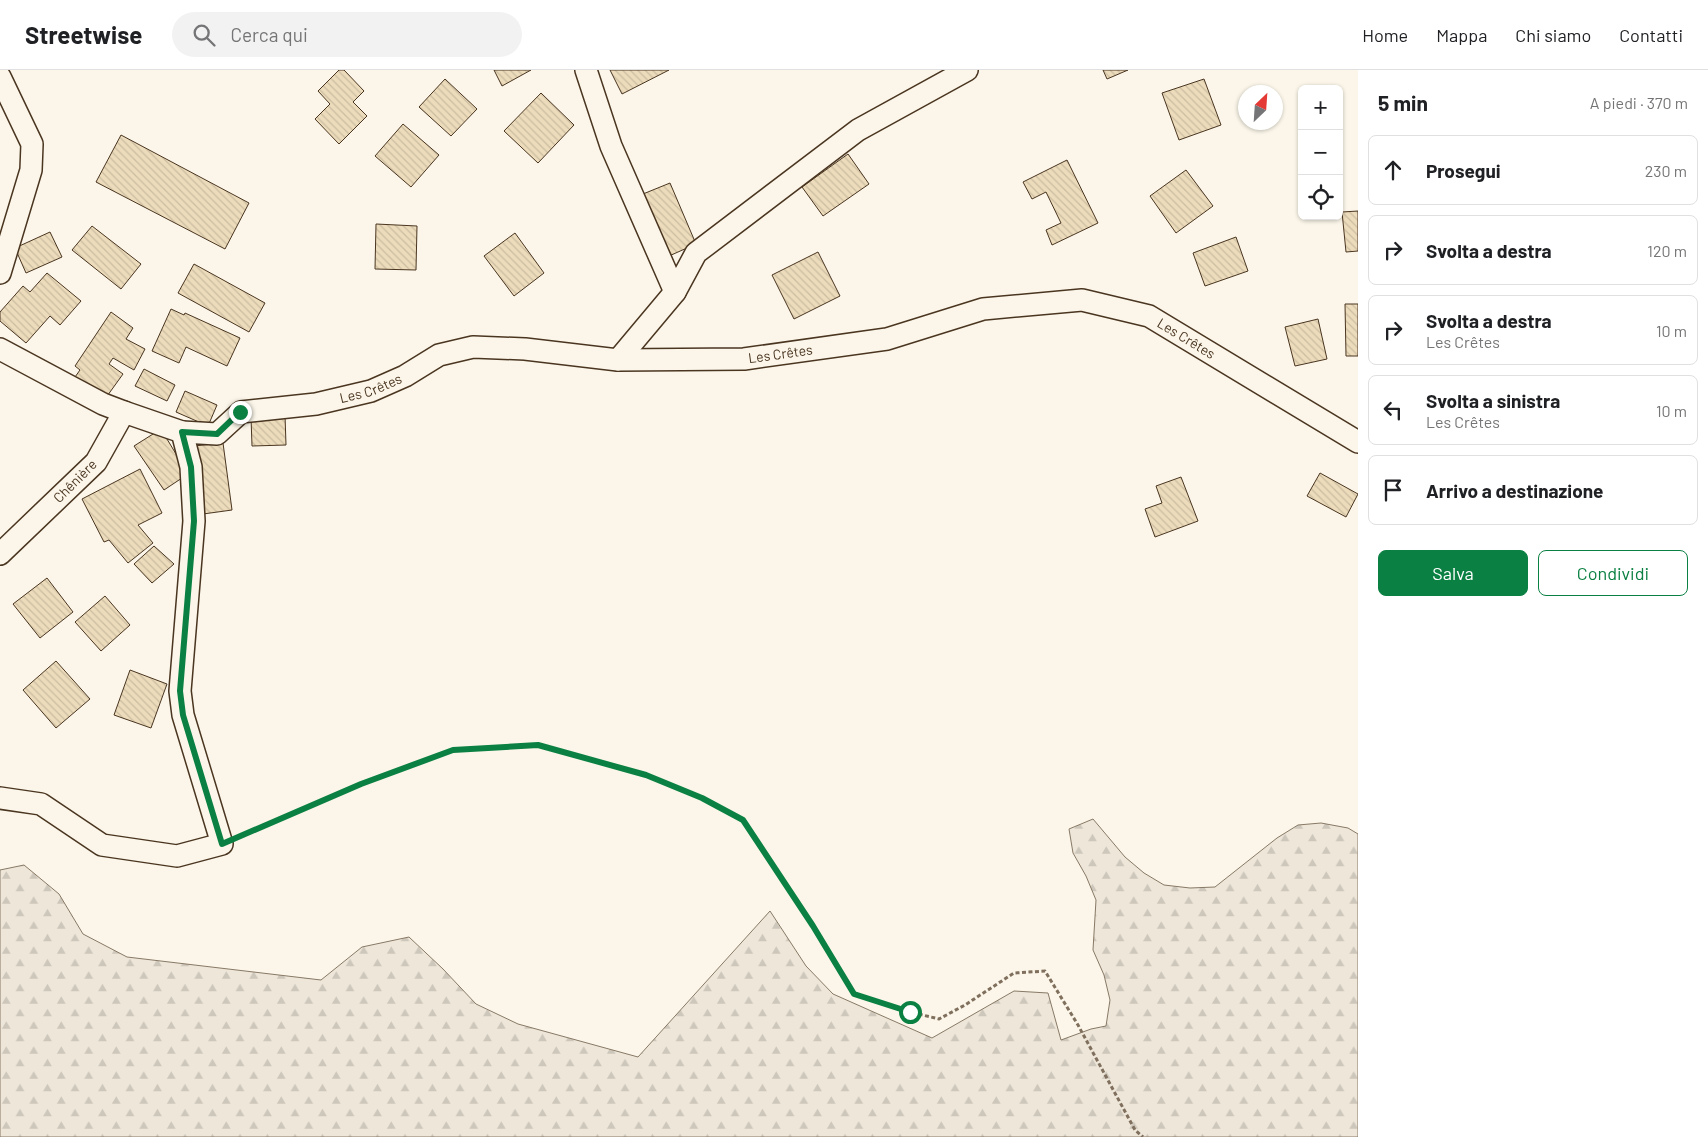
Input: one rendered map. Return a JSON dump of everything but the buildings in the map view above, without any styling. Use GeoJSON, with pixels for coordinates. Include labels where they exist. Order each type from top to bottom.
{"type":"FeatureCollection","features":[{"type":"Feature","properties":{"kind":"street"},"geometry":{"type":"LineString","coordinates":[[586,70],[610,146],[675,292]]}},
{"type":"Feature","properties":{"kind":"street"},"geometry":{"type":"LineString","coordinates":[[618,360],[675,292],[696,253],[858,130],[967,70]]}},
{"type":"Feature","properties":{"kind":"street"},"geometry":{"type":"LineString","coordinates":[[0,77],[32,144],[31,170],[0,272]]}},
{"type":"Feature","properties":{"kind":"street","name":"Les Crêtes"},"geometry":{"type":"LineString","coordinates":[[124,412],[182,432],[217,434],[240,412],[316,404],[371,391],[405,376],[439,355],[473,347],[525,349],[618,360],[744,359],[887,339],[983,309],[1082,300],[1149,316],[1358,442]]}},
{"type":"Feature","properties":{"kind":"street"},"geometry":{"type":"LineString","coordinates":[[0,349],[103,404],[124,412]]}},
{"type":"Feature","properties":{"kind":"street","name":"Chênière"},"geometry":{"type":"LineString","coordinates":[[0,554],[96,462],[124,412]]}},
{"type":"Feature","properties":{"kind":"street"},"geometry":{"type":"LineString","coordinates":[[0,798],[41,804],[102,845],[177,856],[222,844],[185,723],[180,691],[194,521],[191,467],[182,432]]}},
{"type":"Feature","properties":{"kind":"path"},"geometry":{"type":"LineString","coordinates":[[222,844],[361,784],[453,750],[538,745],[646,775],[702,798],[743,820],[808,918],[854,994],[939,1019],[965,1006],[1014,973],[1045,971],[1078,1025],[1135,1130],[1143,1137]]}},
{"type":"Feature","properties":{"kind":"green space"},"geometry":{"type":"Polygon","coordinates":[[[1093,819],[1125,857],[1144,873],[1164,885],[1190,888],[1215,887],[1277,838],[1298,825],[1321,823],[1348,828],[1358,834],[1358,1137],[0,1137],[0,870],[24,865],[59,894],[83,934],[127,957],[321,980],[362,947],[409,937],[476,1004],[518,1024],[638,1057],[770,911],[806,966],[833,994],[932,1038],[1014,991],[1048,993],[1061,1040],[1091,1029],[1106,1026],[1110,1000],[1104,975],[1093,950],[1096,900],[1086,876],[1073,853],[1069,829],[1093,819]]]}},
{"type":"Feature","properties":{"kind":"route"},"geometry":{"type":"LineString","coordinates":[[240,412],[217,434],[182,432],[191,467],[194,521],[180,691],[183,715],[222,844],[361,784],[453,750],[538,745],[646,775],[702,798],[743,820],[813,926],[854,994],[910,1012]]}}]}
